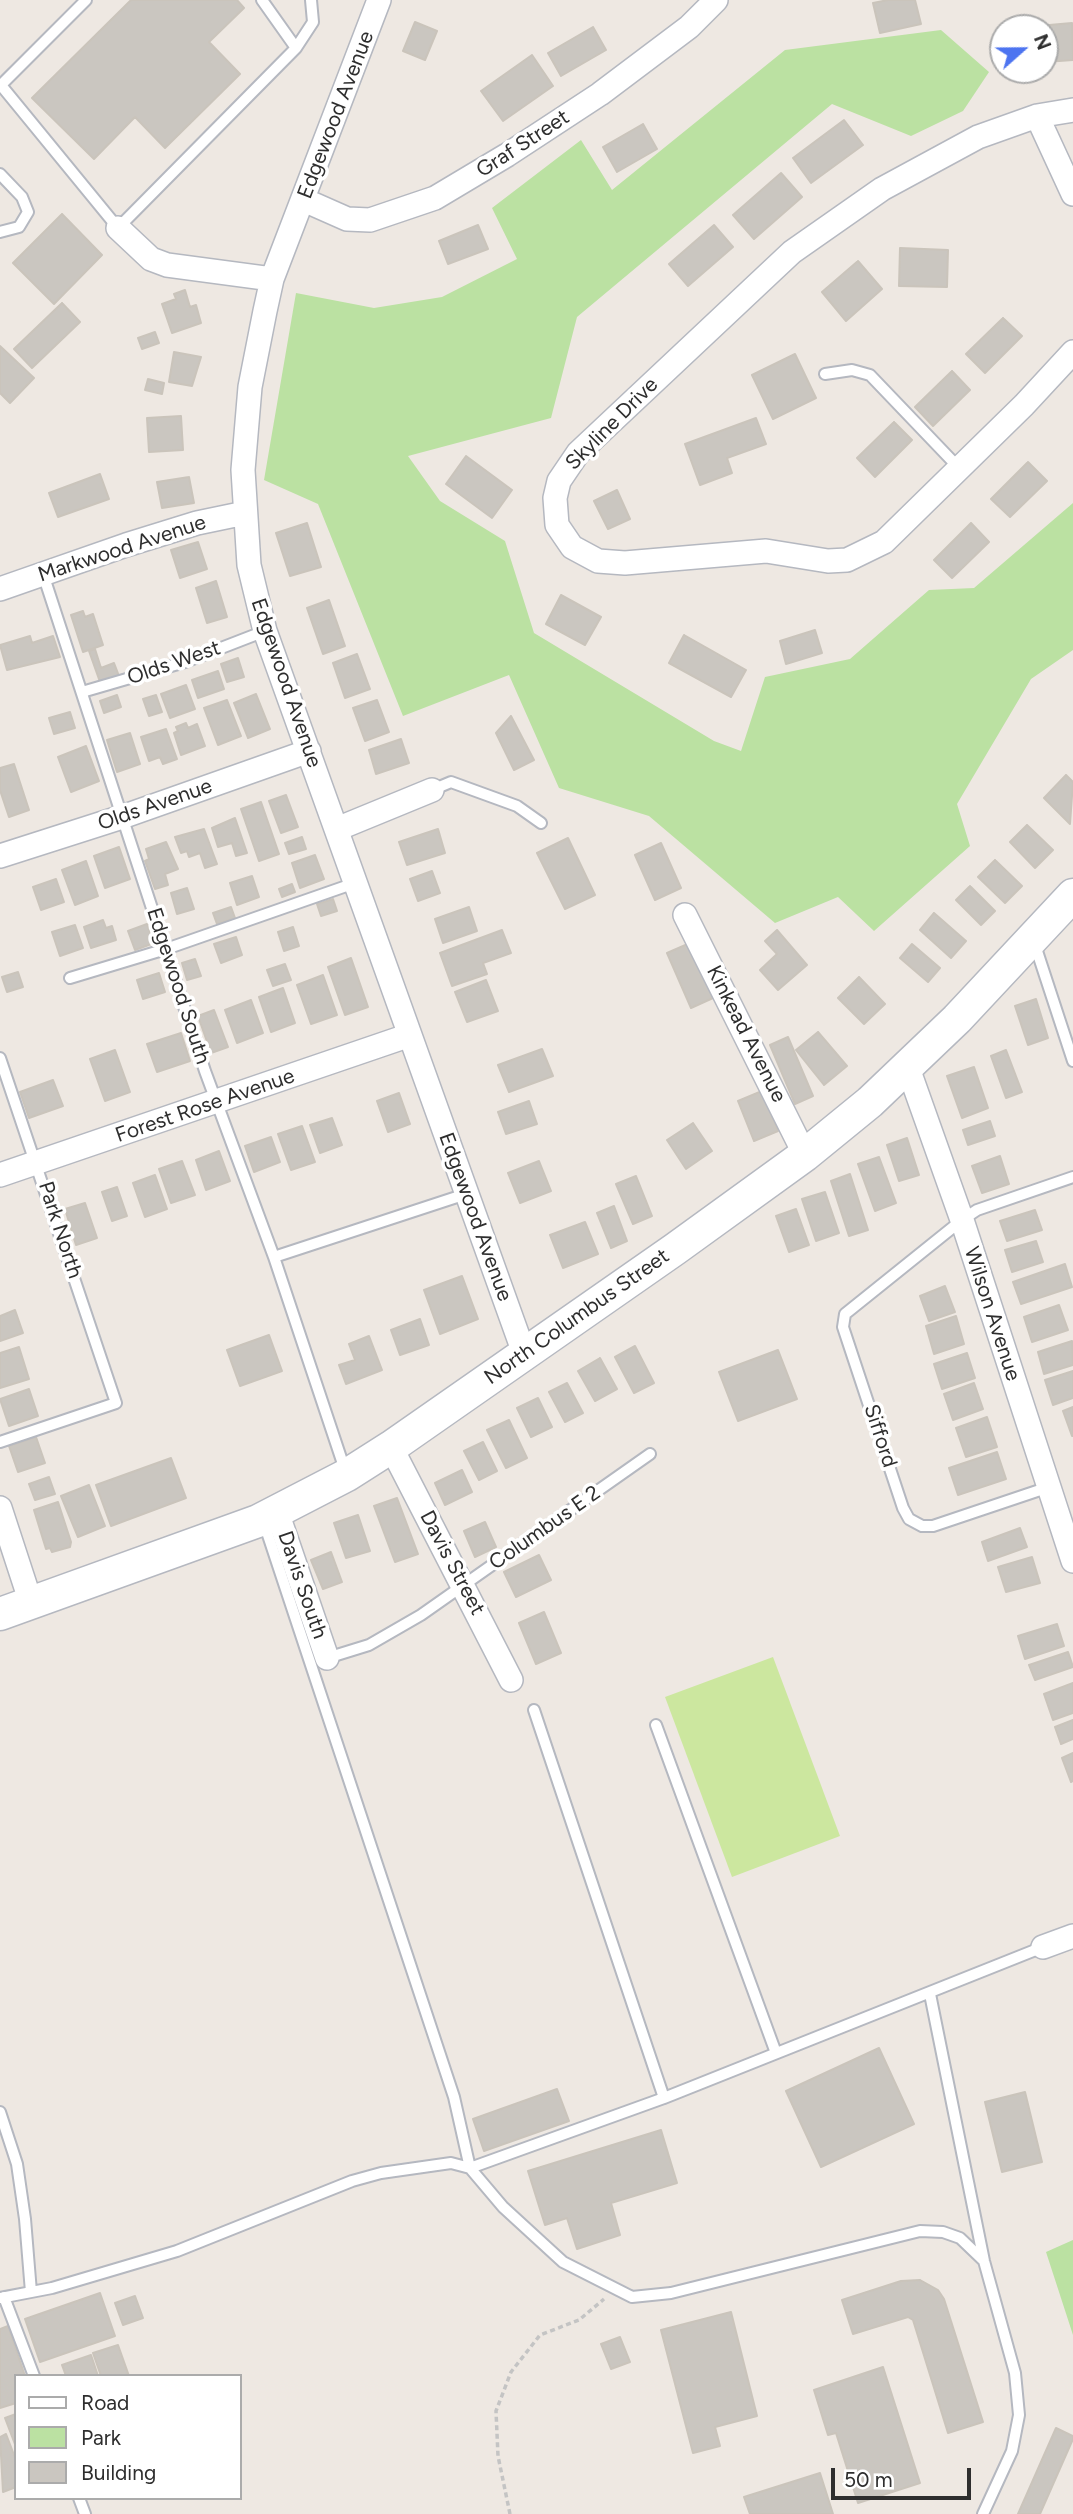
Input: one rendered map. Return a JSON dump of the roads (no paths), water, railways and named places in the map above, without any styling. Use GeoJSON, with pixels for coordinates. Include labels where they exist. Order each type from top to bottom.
{"type":"FeatureCollection","features":[{"type":"Feature","properties":{"kind":"main road","name":"North Columbus Street"},"geometry":{"type":"LineString","coordinates":[[0,1614],[270,1515],[347,1475],[391,1447],[805,1154],[908,1068],[1073,895]]}},
{"type":"Feature","properties":{"kind":"street","name":"Edgewood Avenue"},"geometry":{"type":"LineString","coordinates":[[379,0],[272,279],[250,387],[243,470],[249,565],[265,631],[524,1353]]}},
{"type":"Feature","properties":{"kind":"street","name":"Graf Street"},"geometry":{"type":"LineString","coordinates":[[304,200],[347,219],[370,220],[435,198],[600,94],[689,27],[716,0]]}},
{"type":"Feature","properties":{"kind":"street","name":"Skyline Drive"},"geometry":{"type":"LineString","coordinates":[[1073,110],[1037,116],[978,137],[928,162],[859,204],[792,252],[578,453],[559,481],[555,498],[556,525],[572,547],[598,561],[625,563],[766,551],[828,561],[847,560],[884,542],[1073,352]]}},
{"type":"Feature","properties":{"kind":"street"},"geometry":{"type":"LineString","coordinates":[[1037,116],[1073,194]]}},
{"type":"Feature","properties":{"kind":"street"},"geometry":{"type":"LineString","coordinates":[[118,228],[151,259],[167,265],[272,279]]}},
{"type":"Feature","properties":{"kind":"street","name":"Markwood Avenue"},"geometry":{"type":"LineString","coordinates":[[0,589],[186,527],[245,513]]}},
{"type":"Feature","properties":{"kind":"street","name":"Olds Avenue"},"geometry":{"type":"LineString","coordinates":[[0,856],[122,817],[309,751]]}},
{"type":"Feature","properties":{"kind":"street"},"geometry":{"type":"LineString","coordinates":[[337,830],[432,790]]}},
{"type":"Feature","properties":{"kind":"street","name":"Kinkead Avenue"},"geometry":{"type":"LineString","coordinates":[[685,915],[805,1154]]}},
{"type":"Feature","properties":{"kind":"street","name":"Forest Rose Avenue"},"geometry":{"type":"LineString","coordinates":[[0,1175],[410,1035]]}},
{"type":"Feature","properties":{"kind":"street","name":"Wilson Avenue"},"geometry":{"type":"LineString","coordinates":[[908,1068],[962,1220],[1073,1561]]}},
{"type":"Feature","properties":{"kind":"street","name":"Davis Street"},"geometry":{"type":"LineString","coordinates":[[391,1447],[511,1680]]}},
{"type":"Feature","properties":{"kind":"street"},"geometry":{"type":"LineString","coordinates":[[0,1508],[31,1603]]}},
{"type":"Feature","properties":{"kind":"street","name":"Davis South"},"geometry":{"type":"LineString","coordinates":[[270,1515],[327,1658]]}},
{"type":"Feature","properties":{"kind":"street"},"geometry":{"type":"LineString","coordinates":[[1043,1947],[1073,1936]]}},
{"type":"Feature","properties":{"kind":"lane"},"geometry":{"type":"LineString","coordinates":[[86,0],[0,85],[118,228],[296,48],[313,22],[311,0]]}},
{"type":"Feature","properties":{"kind":"lane"},"geometry":{"type":"LineString","coordinates":[[262,0],[296,48]]}},
{"type":"Feature","properties":{"kind":"lane"},"geometry":{"type":"LineString","coordinates":[[0,174],[22,197],[28,212],[19,227],[0,232]]}},
{"type":"Feature","properties":{"kind":"lane"},"geometry":{"type":"LineString","coordinates":[[825,374],[852,370],[870,375],[959,468]]}},
{"type":"Feature","properties":{"kind":"lane","name":"Edgewood South"},"geometry":{"type":"LineString","coordinates":[[43,574],[217,1102],[274,1257],[347,1475]]}},
{"type":"Feature","properties":{"kind":"lane","name":"Olds West"},"geometry":{"type":"LineString","coordinates":[[82,692],[185,662],[265,631]]}},
{"type":"Feature","properties":{"kind":"lane"},"geometry":{"type":"LineString","coordinates":[[432,790],[451,782],[517,806],[541,823]]}},
{"type":"Feature","properties":{"kind":"lane"},"geometry":{"type":"LineString","coordinates":[[70,978],[166,949],[355,883]]}},
{"type":"Feature","properties":{"kind":"lane"},"geometry":{"type":"LineString","coordinates":[[1032,939],[1073,1061]]}},
{"type":"Feature","properties":{"kind":"lane","name":"Park North"},"geometry":{"type":"LineString","coordinates":[[0,1058],[116,1403],[0,1442]]}},
{"type":"Feature","properties":{"kind":"lane"},"geometry":{"type":"LineString","coordinates":[[962,1220],[977,1210],[1073,1177]]}},
{"type":"Feature","properties":{"kind":"lane"},"geometry":{"type":"LineString","coordinates":[[274,1257],[466,1194]]}},
{"type":"Feature","properties":{"kind":"lane","name":"Sifford"},"geometry":{"type":"LineString","coordinates":[[962,1220],[845,1314],[843,1327],[846,1338],[909,1519],[922,1526],[933,1527],[1050,1487]]}},
{"type":"Feature","properties":{"kind":"lane","name":"Columbus E 2"},"geometry":{"type":"LineString","coordinates":[[327,1658],[369,1645],[463,1585],[650,1454]]}},
{"type":"Feature","properties":{"kind":"lane"},"geometry":{"type":"LineString","coordinates":[[270,1515],[454,2097],[470,2168],[503,2207],[564,2262],[613,2290],[632,2297],[671,2293],[919,2231],[943,2232],[960,2238],[984,2261]]}},
{"type":"Feature","properties":{"kind":"lane"},"geometry":{"type":"LineString","coordinates":[[534,1710],[664,2098]]}},
{"type":"Feature","properties":{"kind":"lane"},"geometry":{"type":"LineString","coordinates":[[656,1725],[776,2053]]}},
{"type":"Feature","properties":{"kind":"lane"},"geometry":{"type":"LineString","coordinates":[[33,2374],[2,2298],[177,2251],[362,2178],[451,2163],[470,2168],[664,2098],[1043,1947]]}},
{"type":"Feature","properties":{"kind":"lane"},"geometry":{"type":"LineString","coordinates":[[930,1994],[984,2261],[1015,2373],[1019,2415],[1012,2451],[983,2514]]}},
{"type":"Feature","properties":{"kind":"lane"},"geometry":{"type":"LineString","coordinates":[[0,2112],[17,2164],[31,2292]]}}]}
